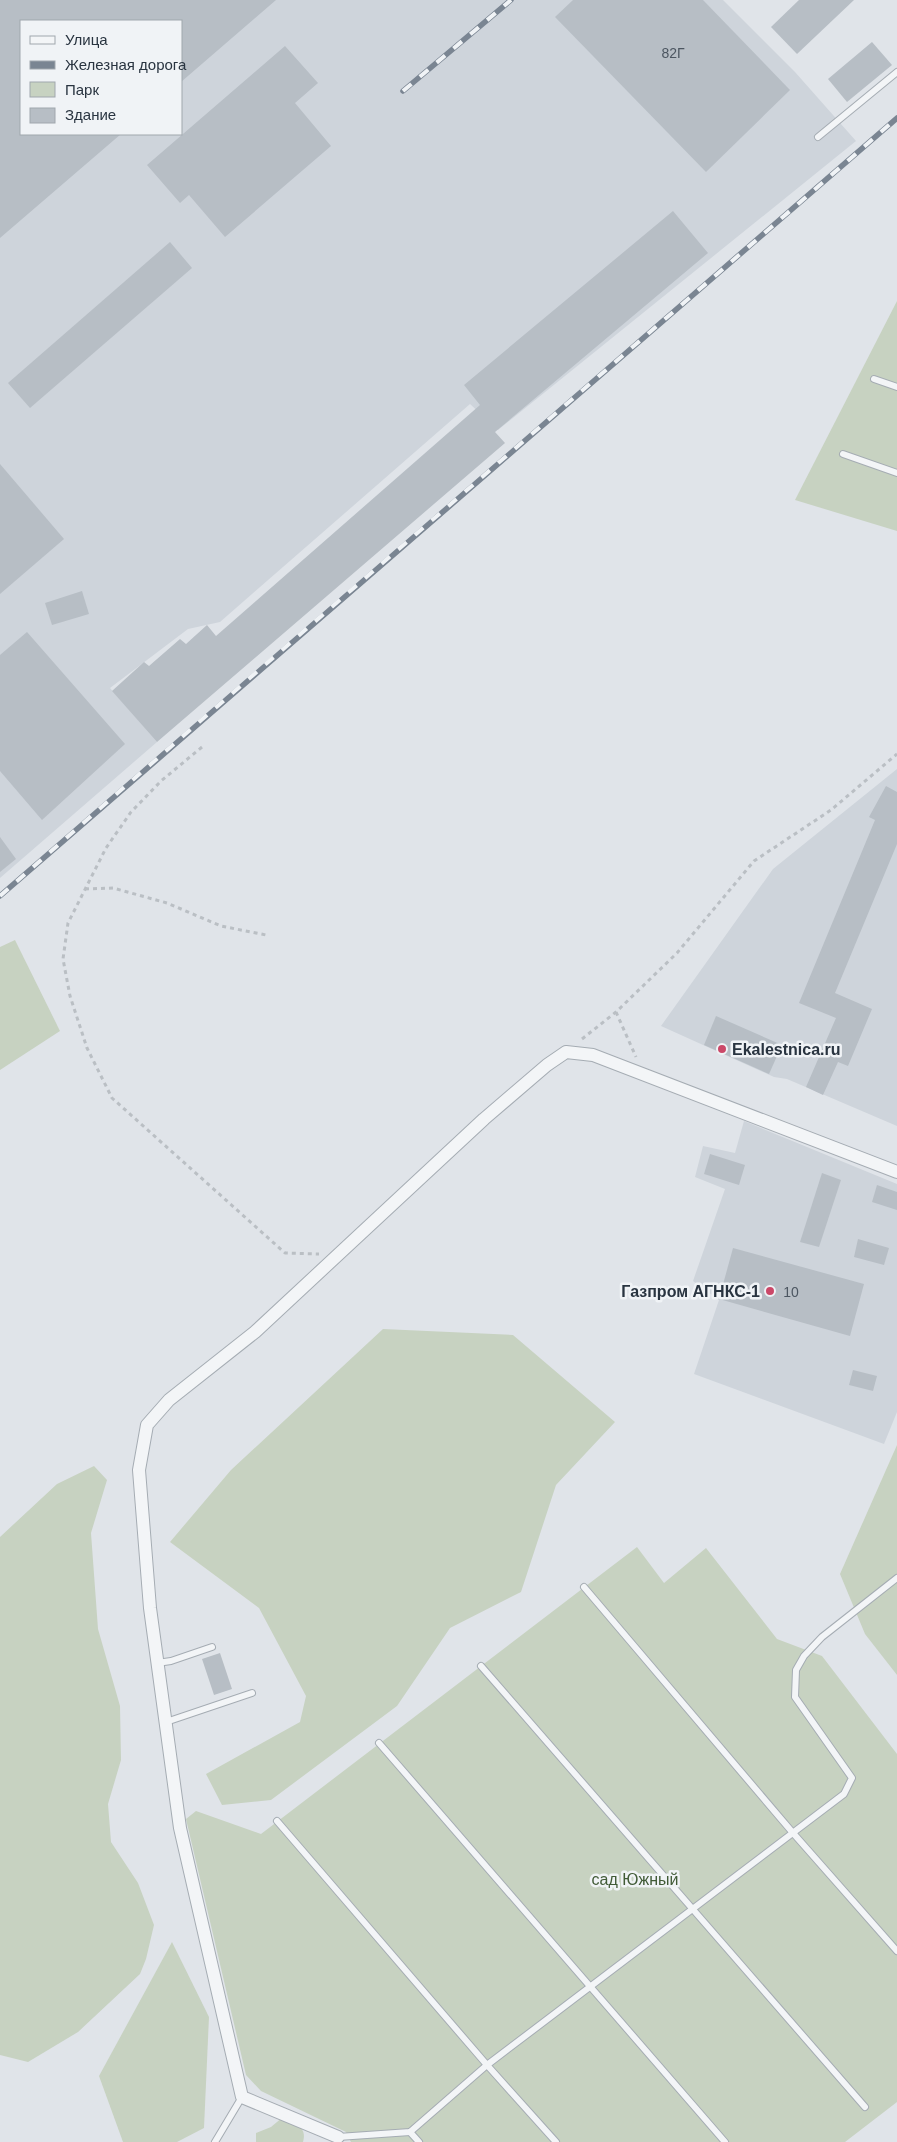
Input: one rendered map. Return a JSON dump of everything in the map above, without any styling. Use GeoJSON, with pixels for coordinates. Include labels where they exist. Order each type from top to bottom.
{"type":"FeatureCollection","features":[{"type":"Feature","properties":{"kind":"street"},"geometry":{"type":"LineString","coordinates":[[338,2137],[242,2097],[180,1828],[150,1608],[138,1470],[146,1426],[169,1400],[254,1332],[484,1119],[547,1065],[566,1052],[593,1056],[644,1074],[897,1172]]}},
{"type":"Feature","properties":{"kind":"lane"},"geometry":{"type":"LineString","coordinates":[[818,136],[897,72]]}},
{"type":"Feature","properties":{"kind":"lane"},"geometry":{"type":"LineString","coordinates":[[874,379],[897,386]]}},
{"type":"Feature","properties":{"kind":"lane"},"geometry":{"type":"LineString","coordinates":[[843,454],[897,473]]}},
{"type":"Feature","properties":{"kind":"lane"},"geometry":{"type":"LineString","coordinates":[[338,2137],[410,2132],[487,2065],[844,1794],[852,1778],[795,1696],[796,1670],[804,1656],[822,1637],[897,1578]]}},
{"type":"Feature","properties":{"kind":"lane"},"geometry":{"type":"LineString","coordinates":[[584,1587],[793,1833],[897,1951]]}},
{"type":"Feature","properties":{"kind":"lane"},"geometry":{"type":"LineString","coordinates":[[158,1663],[171,1661],[212,1647]]}},
{"type":"Feature","properties":{"kind":"lane"},"geometry":{"type":"LineString","coordinates":[[481,1666],[865,2107]]}},
{"type":"Feature","properties":{"kind":"lane"},"geometry":{"type":"LineString","coordinates":[[166,1722],[252,1693]]}},
{"type":"Feature","properties":{"kind":"lane"},"geometry":{"type":"LineString","coordinates":[[380,1743],[589,1987],[726,2142]]}},
{"type":"Feature","properties":{"kind":"lane"},"geometry":{"type":"LineString","coordinates":[[277,1821],[487,2065],[556,2142]]}},
{"type":"Feature","properties":{"kind":"lane"},"geometry":{"type":"LineString","coordinates":[[215,2142],[242,2097]]}},
{"type":"Feature","properties":{"kind":"lane"},"geometry":{"type":"LineString","coordinates":[[410,2132],[419,2142]]}},
{"type":"Feature","properties":{"kind":"path"},"geometry":{"type":"LineString","coordinates":[[202,747],[161,781],[132,812],[106,848],[68,923],[63,959],[70,996],[87,1048],[112,1098],[285,1252],[337,1255]]}},
{"type":"Feature","properties":{"kind":"path"},"geometry":{"type":"LineString","coordinates":[[566,1052],[616,1012],[677,953],[754,861],[831,810],[897,754]]}},
{"type":"Feature","properties":{"kind":"path"},"geometry":{"type":"LineString","coordinates":[[85,889],[113,888],[167,904],[221,926],[266,935]]}},
{"type":"Feature","properties":{"kind":"path"},"geometry":{"type":"LineString","coordinates":[[616,1012],[644,1074]]}},
{"type":"Feature","properties":{"kind":"shaded area"},"geometry":{"type":"Polygon","coordinates":[[[0,0],[723,0],[795,72],[856,141],[498,430],[470,404],[220,622],[188,629],[110,688],[157,742],[0,878],[0,0]]]}},
{"type":"Feature","properties":{"kind":"shaded area"},"geometry":{"type":"Polygon","coordinates":[[[897,769],[897,1126],[787,1079],[774,1077],[661,1026],[773,869],[897,769]]]}},
{"type":"Feature","properties":{"kind":"shaded area"},"geometry":{"type":"Polygon","coordinates":[[[744,1121],[897,1184],[897,1412],[884,1444],[694,1374],[719,1300],[693,1281],[725,1189],[695,1177],[703,1146],[735,1153],[744,1121]]]}},
{"type":"Feature","properties":{"kind":"green space"},"geometry":{"type":"Polygon","coordinates":[[[897,301],[897,531],[795,500],[897,301]]]}},
{"type":"Feature","properties":{"kind":"green space"},"geometry":{"type":"Polygon","coordinates":[[[15,940],[60,1031],[0,1070],[0,947],[15,940]]]}},
{"type":"Feature","properties":{"kind":"green space"},"geometry":{"type":"Polygon","coordinates":[[[383,1329],[513,1335],[615,1422],[556,1485],[521,1592],[450,1628],[397,1706],[271,1800],[222,1805],[206,1774],[300,1722],[306,1696],[259,1608],[170,1542],[231,1470],[383,1329]]]}},
{"type":"Feature","properties":{"kind":"green space"},"geometry":{"type":"Polygon","coordinates":[[[897,1445],[897,1675],[865,1634],[840,1574],[897,1445]]]}},
{"type":"Feature","properties":{"kind":"green space"},"geometry":{"type":"Polygon","coordinates":[[[94,1466],[107,1480],[91,1533],[98,1629],[120,1706],[121,1760],[108,1804],[111,1842],[138,1883],[154,1925],[146,1959],[140,1974],[78,2032],[28,2062],[0,2055],[0,1537],[57,1484],[94,1466]]]}},
{"type":"Feature","properties":{"kind":"green space","name":"сад Южный"},"geometry":{"type":"Polygon","coordinates":[[[637,1547],[664,1583],[706,1548],[777,1639],[822,1656],[897,1754],[897,2102],[845,2142],[351,2142],[346,2132],[261,2091],[246,2075],[186,1819],[196,1811],[261,1834],[637,1547]]]}},
{"type":"Feature","properties":{"kind":"green space"},"geometry":{"type":"Polygon","coordinates":[[[172,1942],[209,2017],[204,2128],[177,2142],[123,2142],[99,2076],[172,1942]]]}},
{"type":"Feature","properties":{"kind":"green space"},"geometry":{"type":"Polygon","coordinates":[[[283,2117],[302,2129],[304,2133],[303,2142],[256,2142],[256,2133],[271,2127],[283,2117]]]}},
{"type":"Feature","properties":{"kind":"building"},"geometry":{"type":"Polygon","coordinates":[[[0,0],[276,0],[182,81],[182,20],[20,20],[20,135],[120,135],[0,238],[0,0]]]}},
{"type":"Feature","properties":{"kind":"building"},"geometry":{"type":"Polygon","coordinates":[[[573,0],[703,0],[790,90],[706,172],[555,17],[573,0]]]}},
{"type":"Feature","properties":{"kind":"building"},"geometry":{"type":"Polygon","coordinates":[[[799,0],[854,0],[797,54],[771,27],[799,0]]]}},
{"type":"Feature","properties":{"kind":"building"},"geometry":{"type":"Polygon","coordinates":[[[872,42],[892,65],[847,102],[828,79],[872,42]]]}},
{"type":"Feature","properties":{"kind":"building"},"geometry":{"type":"Polygon","coordinates":[[[285,46],[318,83],[295,103],[331,146],[225,237],[189,195],[180,203],[147,165],[285,46]]]}},
{"type":"Feature","properties":{"kind":"building"},"geometry":{"type":"Polygon","coordinates":[[[673,211],[708,253],[495,432],[505,443],[157,742],[112,691],[144,662],[149,666],[180,639],[186,644],[207,625],[216,636],[480,405],[464,385],[673,211]]]}},
{"type":"Feature","properties":{"kind":"building"},"geometry":{"type":"Polygon","coordinates":[[[170,242],[192,268],[30,408],[8,383],[170,242]]]}},
{"type":"Feature","properties":{"kind":"building"},"geometry":{"type":"Polygon","coordinates":[[[0,464],[64,539],[0,594],[0,464]]]}},
{"type":"Feature","properties":{"kind":"building"},"geometry":{"type":"Polygon","coordinates":[[[82,591],[89,614],[52,625],[45,603],[82,591]]]}},
{"type":"Feature","properties":{"kind":"building"},"geometry":{"type":"Polygon","coordinates":[[[27,632],[125,744],[42,820],[0,771],[0,655],[27,632]]]}},
{"type":"Feature","properties":{"kind":"building"},"geometry":{"type":"Polygon","coordinates":[[[886,786],[897,792],[897,844],[835,993],[872,1009],[848,1066],[838,1062],[823,1095],[806,1087],[836,1018],[799,1003],[875,820],[869,817],[886,786]]]}},
{"type":"Feature","properties":{"kind":"building"},"geometry":{"type":"Polygon","coordinates":[[[0,837],[16,859],[0,872],[0,837]]]}},
{"type":"Feature","properties":{"kind":"building"},"geometry":{"type":"Polygon","coordinates":[[[716,1016],[782,1045],[769,1074],[704,1045],[716,1016]]]}},
{"type":"Feature","properties":{"kind":"building"},"geometry":{"type":"Polygon","coordinates":[[[710,1154],[745,1165],[739,1185],[704,1174],[710,1154]]]}},
{"type":"Feature","properties":{"kind":"building"},"geometry":{"type":"Polygon","coordinates":[[[822,1173],[841,1180],[819,1247],[800,1242],[822,1173]]]}},
{"type":"Feature","properties":{"kind":"building"},"geometry":{"type":"Polygon","coordinates":[[[877,1185],[897,1192],[897,1210],[872,1202],[877,1185]]]}},
{"type":"Feature","properties":{"kind":"building"},"geometry":{"type":"Polygon","coordinates":[[[858,1239],[889,1248],[884,1265],[854,1257],[858,1239]]]}},
{"type":"Feature","properties":{"kind":"building"},"geometry":{"type":"Polygon","coordinates":[[[733,1248],[864,1284],[850,1336],[719,1299],[733,1248]]]}},
{"type":"Feature","properties":{"kind":"building"},"geometry":{"type":"Polygon","coordinates":[[[853,1370],[877,1376],[873,1391],[849,1385],[853,1370]]]}},
{"type":"Feature","properties":{"kind":"building"},"geometry":{"type":"Polygon","coordinates":[[[220,1653],[232,1689],[214,1695],[202,1659],[220,1653]]]}},
{"type":"Feature","properties":{"kind":"railway"},"geometry":{"type":"LineString","coordinates":[[403,91],[511,0]]}},
{"type":"Feature","properties":{"kind":"railway"},"geometry":{"type":"LineString","coordinates":[[0,896],[897,118]]}},
{"type":"Feature","properties":{"kind":"place","name":"Ekalestnica.ru"},"geometry":{"type":"Point","coordinates":[722,1049]}},
{"type":"Feature","properties":{"kind":"place","name":"Газпром АГНКС-1"},"geometry":{"type":"Point","coordinates":[770,1291]}}]}
